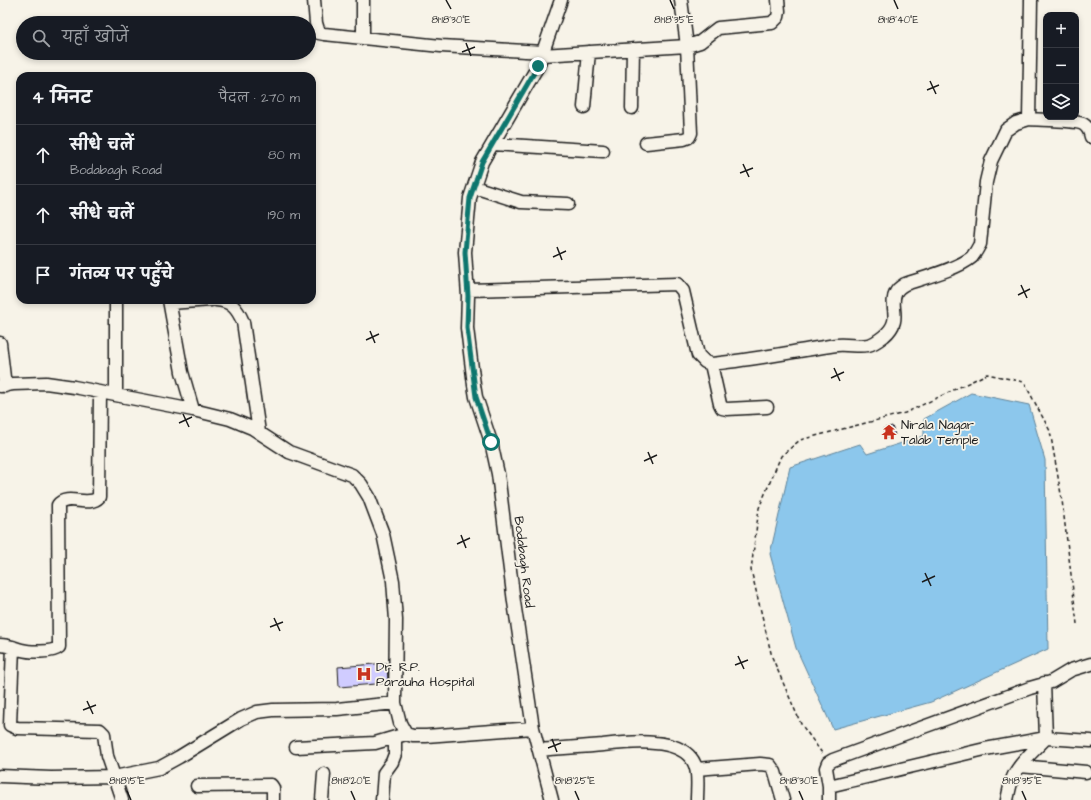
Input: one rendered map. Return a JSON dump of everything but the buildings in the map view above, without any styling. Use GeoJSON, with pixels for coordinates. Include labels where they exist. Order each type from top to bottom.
{"type":"FeatureCollection","features":[{"type":"Feature","properties":{"kind":"street"},"geometry":{"type":"LineString","coordinates":[[314,0],[315,16]]}},
{"type":"Feature","properties":{"kind":"street"},"geometry":{"type":"LineString","coordinates":[[362,38],[363,0]]}},
{"type":"Feature","properties":{"kind":"street","name":"Bodabagh Road"},"geometry":{"type":"LineString","coordinates":[[552,800],[533,728],[514,602],[499,482],[491,442],[476,397],[467,328],[468,293],[465,252],[470,198],[482,162],[538,66],[561,0]]}},
{"type":"Feature","properties":{"kind":"street"},"geometry":{"type":"LineString","coordinates":[[646,143],[684,139],[689,137],[691,133],[687,46],[681,0]]}},
{"type":"Feature","properties":{"kind":"street"},"geometry":{"type":"LineString","coordinates":[[316,23],[319,33],[441,46],[543,53],[633,50],[687,46],[700,42],[718,28],[772,23],[778,17],[778,0]]}},
{"type":"Feature","properties":{"kind":"street"},"geometry":{"type":"LineString","coordinates":[[1029,119],[1031,0]]}},
{"type":"Feature","properties":{"kind":"street"},"geometry":{"type":"LineString","coordinates":[[632,108],[633,50]]}},
{"type":"Feature","properties":{"kind":"street"},"geometry":{"type":"LineString","coordinates":[[584,107],[589,52]]}},
{"type":"Feature","properties":{"kind":"street"},"geometry":{"type":"LineString","coordinates":[[468,293],[676,284],[682,291],[698,355],[705,362],[711,364],[840,345],[867,345],[878,340],[891,329],[895,315],[895,292],[899,288],[905,284],[958,266],[972,256],[976,251],[980,244],[986,182],[990,161],[1006,130],[1016,123],[1029,119],[1082,123],[1088,129],[1091,138]]}},
{"type":"Feature","properties":{"kind":"street"},"geometry":{"type":"LineString","coordinates":[[493,144],[603,151]]}},
{"type":"Feature","properties":{"kind":"street"},"geometry":{"type":"LineString","coordinates":[[474,187],[521,202],[568,204]]}},
{"type":"Feature","properties":{"kind":"street"},"geometry":{"type":"LineString","coordinates":[[116,304],[116,395]]}},
{"type":"Feature","properties":{"kind":"street"},"geometry":{"type":"LineString","coordinates":[[171,304],[182,372],[193,410]]}},
{"type":"Feature","properties":{"kind":"street"},"geometry":{"type":"LineString","coordinates":[[231,304],[240,313],[243,322],[259,432]]}},
{"type":"Feature","properties":{"kind":"street"},"geometry":{"type":"LineString","coordinates":[[0,343],[2,386],[13,384],[46,383],[193,410],[230,420],[252,428],[289,452],[352,475],[361,484],[369,497],[383,534],[393,581],[396,620],[395,703],[400,723],[400,736],[392,762],[384,773],[382,800]]}},
{"type":"Feature","properties":{"kind":"street"},"geometry":{"type":"LineString","coordinates":[[711,364],[722,408],[767,407]]}},
{"type":"Feature","properties":{"kind":"street"},"geometry":{"type":"LineString","coordinates":[[0,645],[37,651],[53,651],[59,648],[58,505],[64,501],[94,501],[98,497],[100,392]]}},
{"type":"Feature","properties":{"kind":"street"},"geometry":{"type":"LineString","coordinates":[[13,647],[10,725],[17,728],[100,730],[104,734],[107,756],[122,800]]}},
{"type":"Feature","properties":{"kind":"street"},"geometry":{"type":"LineString","coordinates":[[824,800],[829,800],[829,786],[826,768],[828,763],[833,760],[915,729],[1044,683],[1051,682],[1072,670],[1091,664]]}},
{"type":"Feature","properties":{"kind":"street"},"geometry":{"type":"LineString","coordinates":[[1007,800],[1014,775],[1020,766],[1046,738],[1044,683]]}},
{"type":"Feature","properties":{"kind":"street"},"geometry":{"type":"LineString","coordinates":[[0,776],[51,778],[114,777],[159,768],[241,719],[256,712],[273,710],[337,709],[395,703]]}},
{"type":"Feature","properties":{"kind":"street"},"geometry":{"type":"LineString","coordinates":[[296,747],[375,743],[400,736],[426,736],[533,728]]}},
{"type":"Feature","properties":{"kind":"street"},"geometry":{"type":"LineString","coordinates":[[829,786],[985,749],[1046,738],[1091,741]]}},
{"type":"Feature","properties":{"kind":"street"},"geometry":{"type":"LineString","coordinates":[[539,750],[629,742],[656,743],[673,746],[691,758],[696,769],[697,800]]}},
{"type":"Feature","properties":{"kind":"street"},"geometry":{"type":"LineString","coordinates":[[696,769],[760,764],[770,766],[775,772],[783,800]]}},
{"type":"Feature","properties":{"kind":"street"},"geometry":{"type":"LineString","coordinates":[[1020,766],[1086,772]]}},
{"type":"Feature","properties":{"kind":"street"},"geometry":{"type":"LineString","coordinates":[[322,800],[324,774]]}},
{"type":"Feature","properties":{"kind":"street"},"geometry":{"type":"LineString","coordinates":[[197,786],[271,785],[273,788],[274,800]]}},
{"type":"Feature","properties":{"kind":"path"},"geometry":{"type":"LineString","coordinates":[[828,763],[801,724],[772,657],[751,570],[759,508],[781,456],[800,440],[905,413],[987,374],[1024,382],[1050,431],[1062,500],[1077,624]]}},
{"type":"Feature","properties":{"kind":"water"},"geometry":{"type":"Polygon","coordinates":[[[971,393],[1029,405],[1045,460],[1048,649],[931,702],[833,729],[796,648],[770,554],[790,467],[860,444],[867,454],[924,436],[924,419],[971,393]]]}},
{"type":"Feature","properties":{"kind":"place","name":"Nirala Nagar Talab Temple"},"geometry":{"type":"Point","coordinates":[889,432]}},
{"type":"Feature","properties":{"kind":"place","name":"Dr. R.P. Parauha Hospital"},"geometry":{"type":"Point","coordinates":[364,674]}},
{"type":"Feature","properties":{"kind":"route"},"geometry":{"type":"LineString","coordinates":[[491,442],[476,397],[467,328],[468,296],[465,252],[470,198],[482,162],[514,110],[538,66]]}}]}
